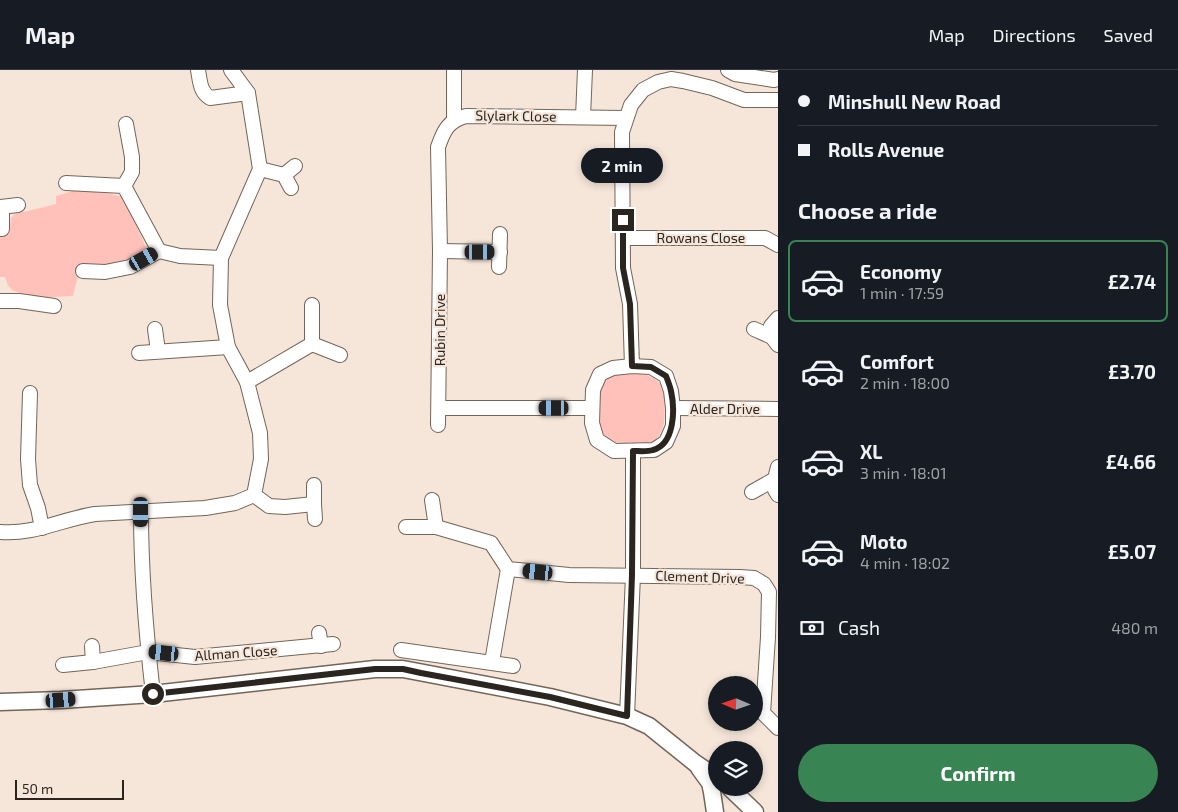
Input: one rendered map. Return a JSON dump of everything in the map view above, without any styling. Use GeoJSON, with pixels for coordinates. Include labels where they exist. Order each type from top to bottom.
{"type":"FeatureCollection","features":[{"type":"Feature","properties":{"kind":"street"},"geometry":{"type":"LineString","coordinates":[[198,70],[201,89],[210,98],[248,93]]}},
{"type":"Feature","properties":{"kind":"street"},"geometry":{"type":"LineString","coordinates":[[231,70],[248,93],[260,169],[221,258],[220,305],[228,346],[247,382],[260,434],[261,459],[254,495]]}},
{"type":"Feature","properties":{"kind":"street"},"geometry":{"type":"LineString","coordinates":[[454,70],[454,120],[443,132],[438,147],[440,251],[500,252]]}},
{"type":"Feature","properties":{"kind":"street"},"geometry":{"type":"LineString","coordinates":[[583,117],[585,70]]}},
{"type":"Feature","properties":{"kind":"street"},"geometry":{"type":"LineString","coordinates":[[728,70],[735,74],[778,79]]}},
{"type":"Feature","properties":{"kind":"street"},"geometry":{"type":"LineString","coordinates":[[632,366],[630,304],[623,268],[622,132],[631,105],[643,90],[658,82],[671,79],[712,88],[744,100],[778,100]]}},
{"type":"Feature","properties":{"kind":"street","name":"Slylark Close"},"geometry":{"type":"LineString","coordinates":[[454,120],[466,116],[626,118]]}},
{"type":"Feature","properties":{"kind":"street"},"geometry":{"type":"LineString","coordinates":[[124,186],[132,172],[132,157],[126,124]]}},
{"type":"Feature","properties":{"kind":"street"},"geometry":{"type":"LineString","coordinates":[[260,169],[290,170],[291,188]]}},
{"type":"Feature","properties":{"kind":"street"},"geometry":{"type":"LineString","coordinates":[[66,182],[124,186]]}},
{"type":"Feature","properties":{"kind":"street"},"geometry":{"type":"LineString","coordinates":[[124,186],[159,251]]}},
{"type":"Feature","properties":{"kind":"street"},"geometry":{"type":"LineString","coordinates":[[2,229],[1,207],[18,205]]}},
{"type":"Feature","properties":{"kind":"street"},"geometry":{"type":"LineString","coordinates":[[499,267],[500,234]]}},
{"type":"Feature","properties":{"kind":"street","name":"Rowans Close"},"geometry":{"type":"LineString","coordinates":[[623,238],[765,238],[778,245]]}},
{"type":"Feature","properties":{"kind":"street"},"geometry":{"type":"LineString","coordinates":[[83,271],[105,272],[130,268],[159,251],[180,256],[221,258]]}},
{"type":"Feature","properties":{"kind":"street","name":"Rubin Drive"},"geometry":{"type":"LineString","coordinates":[[438,425],[440,251]]}},
{"type":"Feature","properties":{"kind":"street"},"geometry":{"type":"LineString","coordinates":[[0,302],[19,301],[54,306]]}},
{"type":"Feature","properties":{"kind":"street"},"geometry":{"type":"LineString","coordinates":[[312,304],[312,344]]}},
{"type":"Feature","properties":{"kind":"street"},"geometry":{"type":"LineString","coordinates":[[775,341],[772,326],[778,318]]}},
{"type":"Feature","properties":{"kind":"street"},"geometry":{"type":"LineString","coordinates":[[155,329],[158,351]]}},
{"type":"Feature","properties":{"kind":"street"},"geometry":{"type":"LineString","coordinates":[[754,329],[775,341]]}},
{"type":"Feature","properties":{"kind":"street"},"geometry":{"type":"LineString","coordinates":[[247,382],[312,344],[340,354]]}},
{"type":"Feature","properties":{"kind":"street"},"geometry":{"type":"LineString","coordinates":[[139,354],[228,346]]}},
{"type":"Feature","properties":{"kind":"street"},"geometry":{"type":"LineString","coordinates":[[651,367],[666,376],[671,391],[673,408],[672,426],[666,442],[654,450],[614,451],[597,440],[592,422],[592,408],[593,390],[600,374],[613,368],[651,367]]}},
{"type":"Feature","properties":{"kind":"street"},"geometry":{"type":"LineString","coordinates":[[30,393],[28,459],[30,485],[38,508],[42,528]]}},
{"type":"Feature","properties":{"kind":"street"},"geometry":{"type":"LineString","coordinates":[[439,408],[592,408]]}},
{"type":"Feature","properties":{"kind":"street","name":"Alder Drive"},"geometry":{"type":"LineString","coordinates":[[673,408],[778,409]]}},
{"type":"Feature","properties":{"kind":"street"},"geometry":{"type":"LineString","coordinates":[[627,716],[632,575],[633,451]]}},
{"type":"Feature","properties":{"kind":"street"},"geometry":{"type":"LineString","coordinates":[[752,492],[776,473]]}},
{"type":"Feature","properties":{"kind":"street"},"geometry":{"type":"LineString","coordinates":[[776,473],[775,490],[778,495]]}},
{"type":"Feature","properties":{"kind":"street"},"geometry":{"type":"LineString","coordinates":[[314,485],[316,520]]}},
{"type":"Feature","properties":{"kind":"street"},"geometry":{"type":"LineString","coordinates":[[254,495],[269,506],[286,507],[314,504]]}},
{"type":"Feature","properties":{"kind":"street"},"geometry":{"type":"LineString","coordinates":[[0,532],[23,532],[80,516],[220,506],[235,503],[254,495]]}},
{"type":"Feature","properties":{"kind":"street"},"geometry":{"type":"LineString","coordinates":[[432,500],[436,527]]}},
{"type":"Feature","properties":{"kind":"street"},"geometry":{"type":"LineString","coordinates":[[141,512],[141,545],[148,652],[153,694]]}},
{"type":"Feature","properties":{"kind":"street"},"geometry":{"type":"LineString","coordinates":[[406,527],[436,527],[491,543],[508,569],[492,662]]}},
{"type":"Feature","properties":{"kind":"street"},"geometry":{"type":"LineString","coordinates":[[508,569],[568,575],[632,575]]}},
{"type":"Feature","properties":{"kind":"street","name":"Clement Drive"},"geometry":{"type":"LineString","coordinates":[[632,575],[740,577],[754,578],[764,584],[769,592],[768,637],[762,713],[778,728]]}},
{"type":"Feature","properties":{"kind":"street","name":"Allman Close"},"geometry":{"type":"LineString","coordinates":[[63,665],[148,652],[195,657],[325,641]]}},
{"type":"Feature","properties":{"kind":"street"},"geometry":{"type":"LineString","coordinates":[[92,646],[92,662]]}},
{"type":"Feature","properties":{"kind":"street"},"geometry":{"type":"LineString","coordinates":[[401,650],[513,666]]}},
{"type":"Feature","properties":{"kind":"street"},"geometry":{"type":"LineString","coordinates":[[0,702],[153,694],[375,669],[403,669],[550,697],[627,716],[649,726],[708,772]]}},
{"type":"Feature","properties":{"kind":"street"},"geometry":{"type":"LineString","coordinates":[[695,763],[710,783],[714,812]]}},
{"type":"Feature","properties":{"kind":"street"},"geometry":{"type":"LineString","coordinates":[[738,796],[754,812]]}},
{"type":"Feature","properties":{"kind":"shaded area"},"geometry":{"type":"Polygon","coordinates":[[[83,188],[124,197],[147,250],[128,263],[102,268],[81,264],[73,296],[33,298],[12,290],[5,277],[0,277],[0,234],[9,234],[11,218],[15,214],[56,204],[56,196],[83,188]]]}},
{"type":"Feature","properties":{"kind":"shaded area"},"geometry":{"type":"Polygon","coordinates":[[[625,374],[647,375],[659,382],[663,391],[665,415],[664,424],[659,436],[647,443],[621,443],[610,440],[604,435],[599,424],[602,388],[611,377],[625,374]]]}},
{"type":"Feature","properties":{"kind":"route"},"geometry":{"type":"LineString","coordinates":[[153,694],[375,669],[403,669],[550,697],[627,716],[632,575],[633,451],[654,450],[666,442],[672,426],[673,408],[671,391],[666,376],[651,367],[632,366],[630,304],[623,268],[623,220]]}}]}
